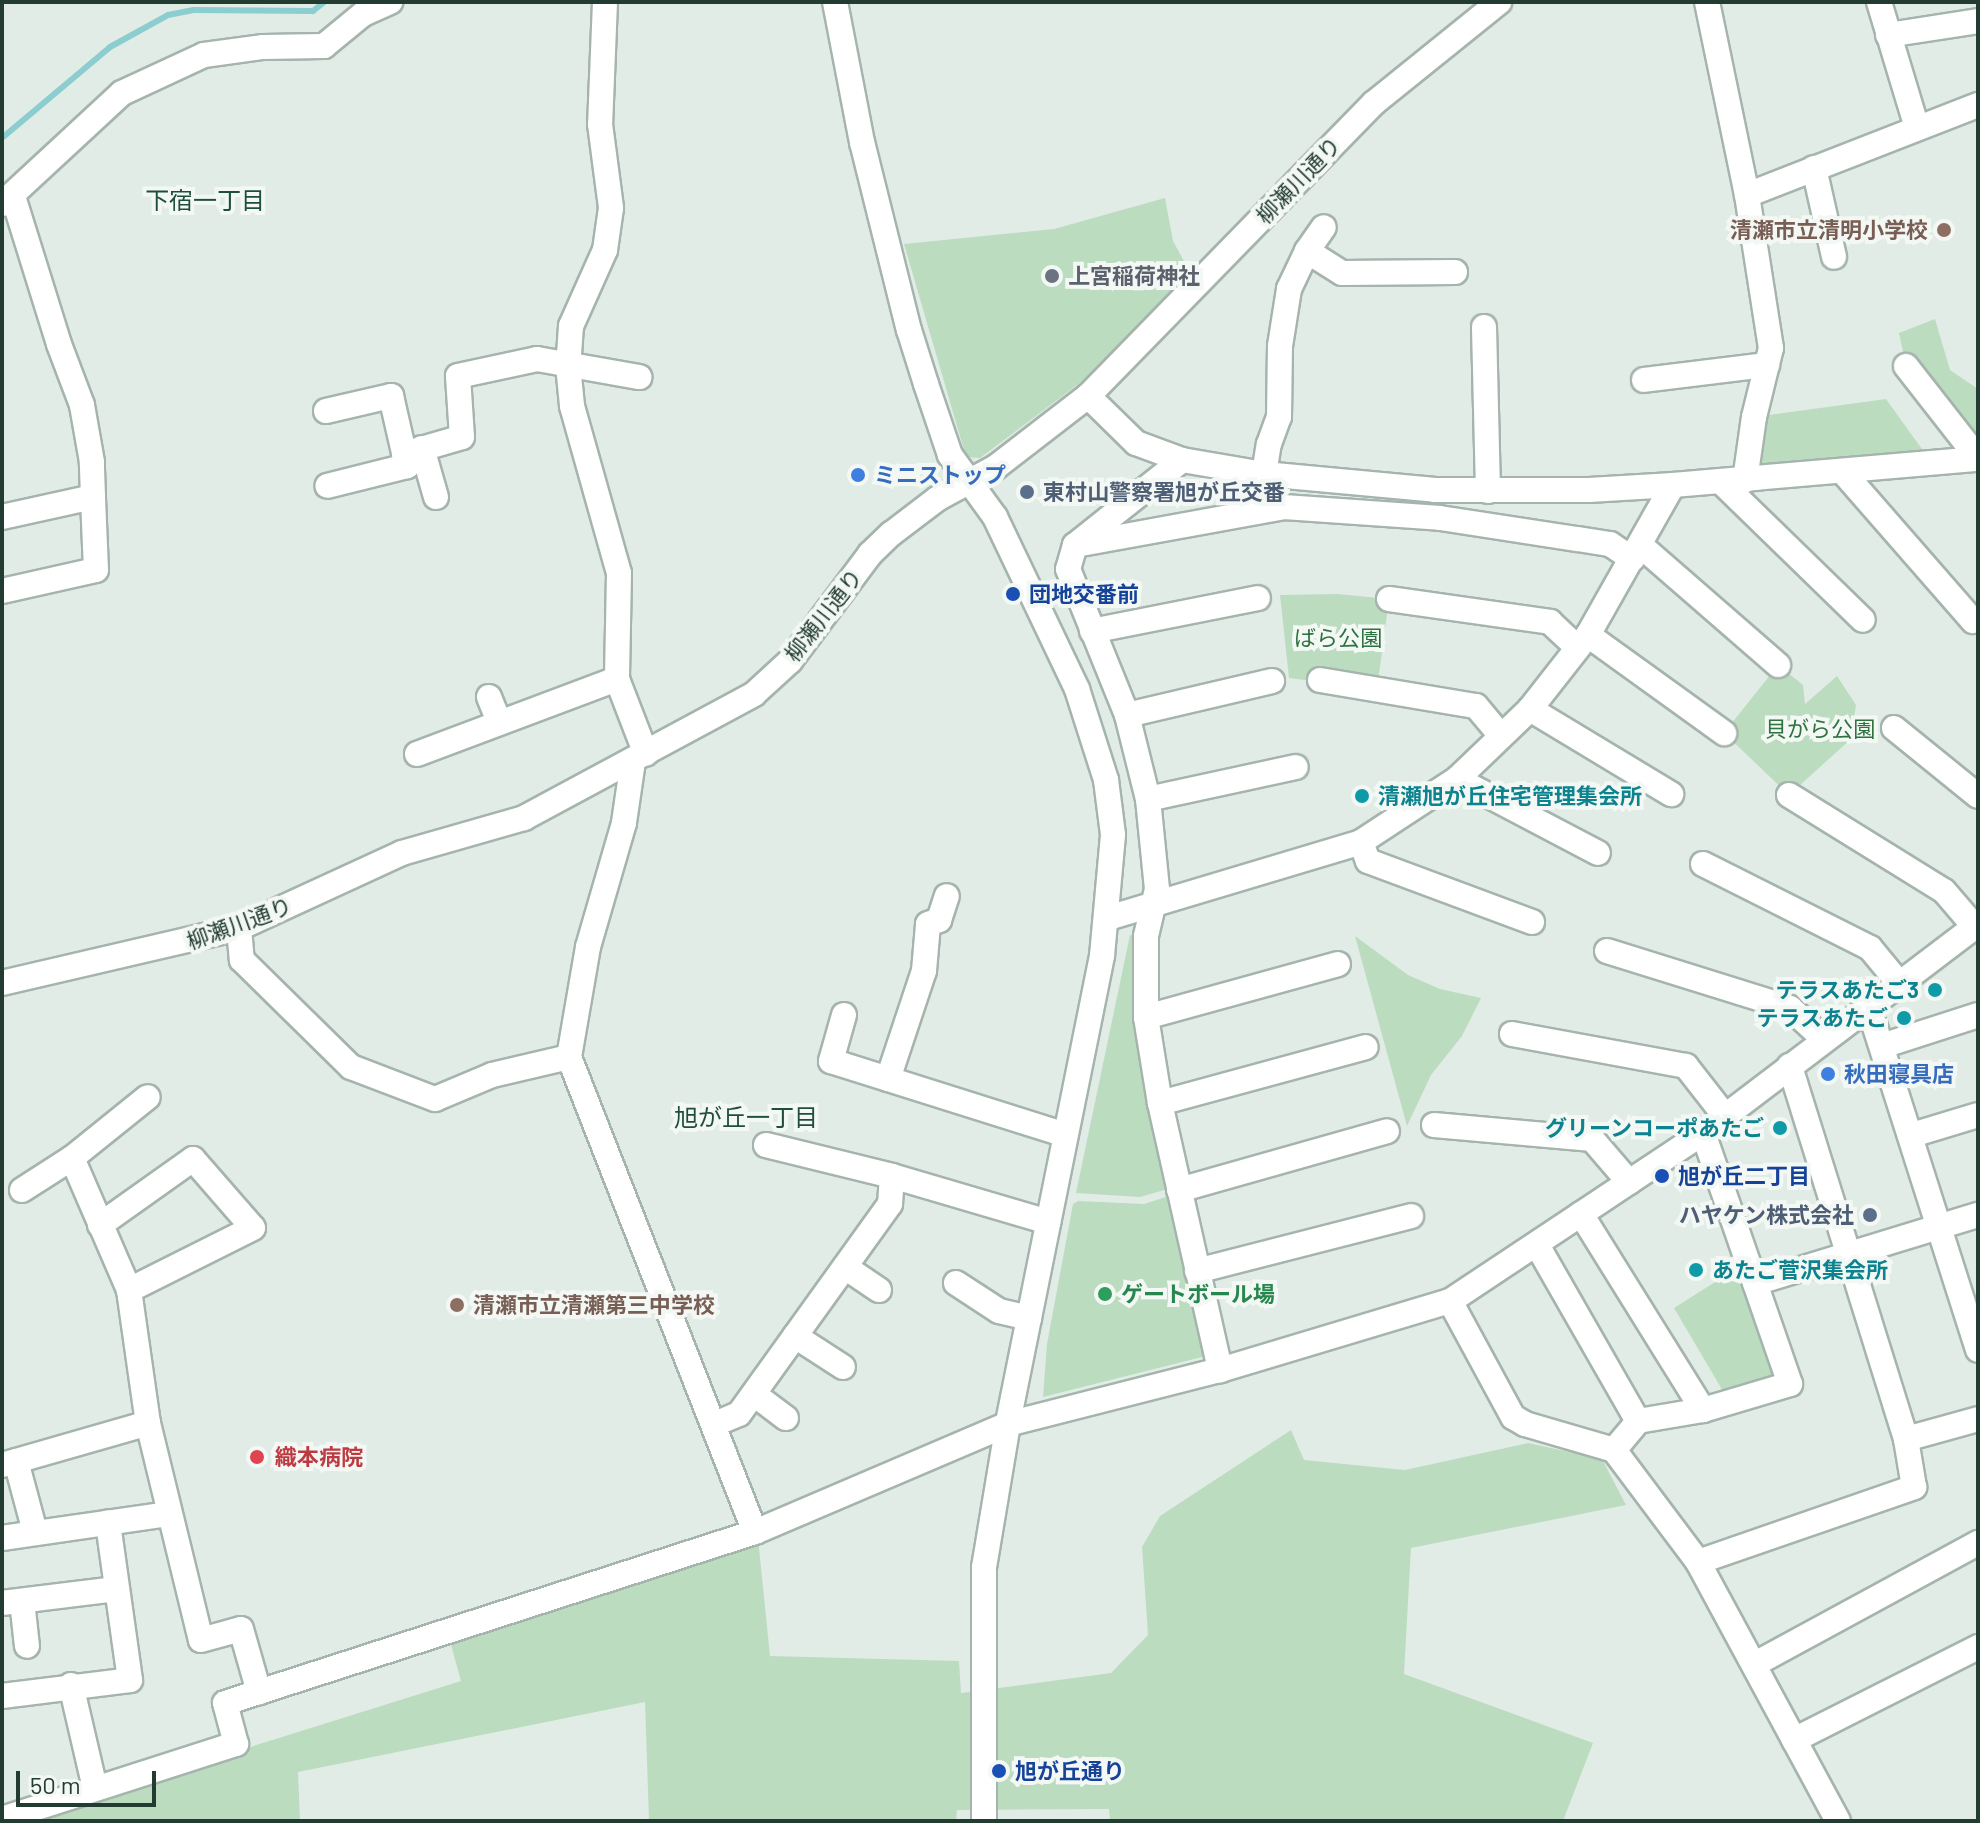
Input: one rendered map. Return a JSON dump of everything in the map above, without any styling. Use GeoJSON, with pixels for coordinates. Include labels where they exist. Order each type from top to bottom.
{"type":"FeatureCollection","features":[{"type":"Feature","properties":{"kind":"street"},"geometry":{"type":"LineString","coordinates":[[2,591],[96,570],[92,462],[82,405],[7,200],[122,93],[204,55],[263,47],[324,46],[363,14],[390,2]]}},
{"type":"Feature","properties":{"kind":"street"},"geometry":{"type":"LineString","coordinates":[[605,2],[600,124],[611,208],[605,250],[571,326],[568,365],[572,406],[619,573],[617,679],[639,757],[624,823],[588,947],[569,1057],[755,1532]]}},
{"type":"Feature","properties":{"kind":"street"},"geometry":{"type":"LineString","coordinates":[[835,2],[862,142],[909,330],[950,455],[995,517],[1077,689],[1095,739],[1113,835],[1108,918],[1008,1424],[984,1567],[984,1821]]}},
{"type":"Feature","properties":{"kind":"street","name":"柳瀬川通り"},"geometry":{"type":"LineString","coordinates":[[2,983],[239,928],[402,853],[524,818],[754,694],[790,661],[870,554],[926,508],[1023,447],[1088,396],[1374,103],[1499,2]]}},
{"type":"Feature","properties":{"kind":"street"},"geometry":{"type":"LineString","coordinates":[[1707,2],[1747,195],[1771,348],[1745,480]]}},
{"type":"Feature","properties":{"kind":"street"},"geometry":{"type":"LineString","coordinates":[[1879,2],[1917,128]]}},
{"type":"Feature","properties":{"kind":"street"},"geometry":{"type":"LineString","coordinates":[[1888,35],[1978,21]]}},
{"type":"Feature","properties":{"kind":"street"},"geometry":{"type":"LineString","coordinates":[[1747,195],[1978,105]]}},
{"type":"Feature","properties":{"kind":"street"},"geometry":{"type":"LineString","coordinates":[[1814,168],[1834,257]]}},
{"type":"Feature","properties":{"kind":"street"},"geometry":{"type":"LineString","coordinates":[[1264,474],[1269,444],[1279,417],[1280,346],[1289,289],[1307,251],[1324,227]]}},
{"type":"Feature","properties":{"kind":"street"},"geometry":{"type":"LineString","coordinates":[[1307,251],[1342,273],[1455,272]]}},
{"type":"Feature","properties":{"kind":"street"},"geometry":{"type":"LineString","coordinates":[[1484,327],[1488,491]]}},
{"type":"Feature","properties":{"kind":"street"},"geometry":{"type":"LineString","coordinates":[[413,451],[462,437],[458,376],[537,359],[639,377]]}},
{"type":"Feature","properties":{"kind":"street"},"geometry":{"type":"LineString","coordinates":[[1644,380],[1767,365]]}},
{"type":"Feature","properties":{"kind":"street"},"geometry":{"type":"LineString","coordinates":[[1906,366],[1978,458]]}},
{"type":"Feature","properties":{"kind":"street"},"geometry":{"type":"LineString","coordinates":[[326,411],[391,396],[436,497]]}},
{"type":"Feature","properties":{"kind":"street"},"geometry":{"type":"LineString","coordinates":[[1088,396],[1136,443],[1182,460],[1264,474],[1488,491],[1673,485],[1978,458]]}},
{"type":"Feature","properties":{"kind":"street"},"geometry":{"type":"LineString","coordinates":[[327,486],[407,466],[413,451]]}},
{"type":"Feature","properties":{"kind":"street"},"geometry":{"type":"LineString","coordinates":[[1182,460],[1075,545],[1068,569],[1127,715],[1148,799],[1157,889],[1146,936],[1146,1017],[1160,1103],[1220,1370]]}},
{"type":"Feature","properties":{"kind":"street"},"geometry":{"type":"LineString","coordinates":[[1843,472],[1973,621]]}},
{"type":"Feature","properties":{"kind":"street"},"geometry":{"type":"LineString","coordinates":[[1720,481],[1863,620]]}},
{"type":"Feature","properties":{"kind":"street"},"geometry":{"type":"LineString","coordinates":[[1108,918],[1361,842],[1457,779],[1530,709],[1583,641],[1673,485]]}},
{"type":"Feature","properties":{"kind":"street"},"geometry":{"type":"LineString","coordinates":[[2,517],[93,497]]}},
{"type":"Feature","properties":{"kind":"street"},"geometry":{"type":"LineString","coordinates":[[1075,545],[1284,507],[1440,518],[1610,544],[1636,552],[1778,665]]}},
{"type":"Feature","properties":{"kind":"street"},"geometry":{"type":"LineString","coordinates":[[1092,631],[1258,598]]}},
{"type":"Feature","properties":{"kind":"street"},"geometry":{"type":"LineString","coordinates":[[1389,599],[1550,622],[1724,733]]}},
{"type":"Feature","properties":{"kind":"street"},"geometry":{"type":"LineString","coordinates":[[417,754],[617,679]]}},
{"type":"Feature","properties":{"kind":"street"},"geometry":{"type":"LineString","coordinates":[[1320,680],[1476,706],[1501,736]]}},
{"type":"Feature","properties":{"kind":"street"},"geometry":{"type":"LineString","coordinates":[[1127,715],[1272,681]]}},
{"type":"Feature","properties":{"kind":"street"},"geometry":{"type":"LineString","coordinates":[[489,697],[499,722]]}},
{"type":"Feature","properties":{"kind":"street"},"geometry":{"type":"LineString","coordinates":[[1530,709],[1671,794]]}},
{"type":"Feature","properties":{"kind":"street"},"geometry":{"type":"LineString","coordinates":[[1894,728],[1978,796]]}},
{"type":"Feature","properties":{"kind":"street"},"geometry":{"type":"LineString","coordinates":[[1148,799],[1296,767]]}},
{"type":"Feature","properties":{"kind":"street"},"geometry":{"type":"LineString","coordinates":[[1457,779],[1598,853]]}},
{"type":"Feature","properties":{"kind":"street"},"geometry":{"type":"LineString","coordinates":[[2,1819],[236,1744],[225,1703],[755,1532],[1008,1424],[1220,1370],[1450,1301],[1703,1133],[1976,925],[1944,891],[1789,795]]}},
{"type":"Feature","properties":{"kind":"street"},"geometry":{"type":"LineString","coordinates":[[1361,842],[1368,861],[1532,922]]}},
{"type":"Feature","properties":{"kind":"street"},"geometry":{"type":"LineString","coordinates":[[1703,864],[1870,948],[1898,982]]}},
{"type":"Feature","properties":{"kind":"street"},"geometry":{"type":"LineString","coordinates":[[888,1079],[924,971],[928,924],[939,920],[947,896]]}},
{"type":"Feature","properties":{"kind":"street"},"geometry":{"type":"LineString","coordinates":[[239,928],[242,960],[351,1067],[435,1099],[492,1075],[569,1057]]}},
{"type":"Feature","properties":{"kind":"street"},"geometry":{"type":"LineString","coordinates":[[1607,951],[1790,1008],[1824,1039]]}},
{"type":"Feature","properties":{"kind":"street"},"geometry":{"type":"LineString","coordinates":[[1146,1017],[1338,964]]}},
{"type":"Feature","properties":{"kind":"street"},"geometry":{"type":"LineString","coordinates":[[1868,1005],[1973,1317],[1978,1350]]}},
{"type":"Feature","properties":{"kind":"street"},"geometry":{"type":"LineString","coordinates":[[844,1015],[831,1061],[1065,1135]]}},
{"type":"Feature","properties":{"kind":"street"},"geometry":{"type":"LineString","coordinates":[[1882,1046],[1978,1015]]}},
{"type":"Feature","properties":{"kind":"street"},"geometry":{"type":"LineString","coordinates":[[1512,1034],[1686,1066],[1725,1116]]}},
{"type":"Feature","properties":{"kind":"street"},"geometry":{"type":"LineString","coordinates":[[1160,1103],[1366,1047]]}},
{"type":"Feature","properties":{"kind":"street"},"geometry":{"type":"LineString","coordinates":[[1698,1562],[1914,1487],[1906,1439],[1790,1066]]}},
{"type":"Feature","properties":{"kind":"street"},"geometry":{"type":"LineString","coordinates":[[22,1190],[72,1158],[148,1097]]}},
{"type":"Feature","properties":{"kind":"street"},"geometry":{"type":"LineString","coordinates":[[1912,1135],[1978,1115]]}},
{"type":"Feature","properties":{"kind":"street"},"geometry":{"type":"LineString","coordinates":[[1434,1125],[1592,1139],[1629,1182]]}},
{"type":"Feature","properties":{"kind":"street"},"geometry":{"type":"LineString","coordinates":[[1179,1190],[1387,1131]]}},
{"type":"Feature","properties":{"kind":"street"},"geometry":{"type":"LineString","coordinates":[[1614,1450],[1638,1421],[1703,1410],[1790,1384],[1703,1133]]}},
{"type":"Feature","properties":{"kind":"street"},"geometry":{"type":"LineString","coordinates":[[766,1145],[892,1176],[1048,1222]]}},
{"type":"Feature","properties":{"kind":"street"},"geometry":{"type":"LineString","coordinates":[[72,1158],[129,1290],[148,1423],[201,1640],[241,1629],[259,1692]]}},
{"type":"Feature","properties":{"kind":"street"},"geometry":{"type":"LineString","coordinates":[[100,1225],[193,1159],[253,1228],[129,1290]]}},
{"type":"Feature","properties":{"kind":"street"},"geometry":{"type":"LineString","coordinates":[[715,1424],[739,1414],[890,1204],[892,1176]]}},
{"type":"Feature","properties":{"kind":"street"},"geometry":{"type":"LineString","coordinates":[[1581,1214],[1703,1410]]}},
{"type":"Feature","properties":{"kind":"street"},"geometry":{"type":"LineString","coordinates":[[1755,1283],[1978,1215]]}},
{"type":"Feature","properties":{"kind":"street"},"geometry":{"type":"LineString","coordinates":[[1197,1271],[1411,1216]]}},
{"type":"Feature","properties":{"kind":"street"},"geometry":{"type":"LineString","coordinates":[[1537,1245],[1638,1421]]}},
{"type":"Feature","properties":{"kind":"street"},"geometry":{"type":"LineString","coordinates":[[845,1267],[879,1290]]}},
{"type":"Feature","properties":{"kind":"street"},"geometry":{"type":"LineString","coordinates":[[956,1283],[999,1311],[1029,1318]]}},
{"type":"Feature","properties":{"kind":"street"},"geometry":{"type":"LineString","coordinates":[[1450,1301],[1513,1417],[1525,1424],[1614,1450],[1698,1562],[1838,1821]]}},
{"type":"Feature","properties":{"kind":"street"},"geometry":{"type":"LineString","coordinates":[[795,1336],[843,1367]]}},
{"type":"Feature","properties":{"kind":"street"},"geometry":{"type":"LineString","coordinates":[[754,1394],[786,1418]]}},
{"type":"Feature","properties":{"kind":"street"},"geometry":{"type":"LineString","coordinates":[[1906,1439],[1978,1419]]}},
{"type":"Feature","properties":{"kind":"street"},"geometry":{"type":"LineString","coordinates":[[35,1532],[9,1463],[148,1423]]}},
{"type":"Feature","properties":{"kind":"street"},"geometry":{"type":"LineString","coordinates":[[2,1538],[169,1514]]}},
{"type":"Feature","properties":{"kind":"street"},"geometry":{"type":"LineString","coordinates":[[2,1696],[130,1680],[108,1523]]}},
{"type":"Feature","properties":{"kind":"street"},"geometry":{"type":"LineString","coordinates":[[1755,1664],[1978,1543]]}},
{"type":"Feature","properties":{"kind":"street"},"geometry":{"type":"LineString","coordinates":[[27,1646],[12,1602],[116,1589]]}},
{"type":"Feature","properties":{"kind":"street"},"geometry":{"type":"LineString","coordinates":[[1794,1740],[1978,1647]]}},
{"type":"Feature","properties":{"kind":"street"},"geometry":{"type":"LineString","coordinates":[[71,1685],[95,1788]]}},
{"type":"Feature","properties":{"kind":"green space"},"geometry":{"type":"Polygon","coordinates":[[[1165,198],[1173,241],[1191,274],[1089,376],[980,458],[966,457],[904,244],[1054,229],[1165,198]]]}},
{"type":"Feature","properties":{"kind":"green space"},"geometry":{"type":"Polygon","coordinates":[[[1935,319],[1950,370],[1978,389],[1978,458],[1906,366],[1899,333],[1935,319]]]}},
{"type":"Feature","properties":{"kind":"green space"},"geometry":{"type":"Polygon","coordinates":[[[1886,399],[1932,463],[1745,480],[1754,417],[1886,399]]]}},
{"type":"Feature","properties":{"kind":"green space","name":"ばら公園"},"geometry":{"type":"Polygon","coordinates":[[[1338,594],[1389,599],[1377,689],[1289,678],[1280,595],[1338,594]]]}},
{"type":"Feature","properties":{"kind":"green space","name":"貝がら公園"},"geometry":{"type":"Polygon","coordinates":[[[1778,665],[1803,685],[1805,704],[1837,676],[1856,705],[1851,739],[1789,795],[1724,733],[1778,665]]]}},
{"type":"Feature","properties":{"kind":"green space"},"geometry":{"type":"Polygon","coordinates":[[[1130,935],[1136,936],[1134,973],[1141,1040],[1168,1189],[1140,1197],[1076,1193],[1130,935]]]}},
{"type":"Feature","properties":{"kind":"green space"},"geometry":{"type":"Polygon","coordinates":[[[1355,936],[1408,975],[1440,989],[1481,998],[1462,1036],[1431,1075],[1407,1126],[1355,936]]]}},
{"type":"Feature","properties":{"kind":"green space"},"geometry":{"type":"Polygon","coordinates":[[[1169,1196],[1206,1347],[1202,1357],[1043,1397],[1047,1344],[1073,1204],[1078,1201],[1144,1204],[1169,1196]]]}},
{"type":"Feature","properties":{"kind":"green space"},"geometry":{"type":"Polygon","coordinates":[[[1742,1265],[1777,1376],[1727,1398],[1674,1308],[1742,1265]]]}},
{"type":"Feature","properties":{"kind":"green space"},"geometry":{"type":"Polygon","coordinates":[[[1291,1430],[1304,1460],[1405,1470],[1528,1443],[1602,1459],[1626,1505],[1411,1548],[1404,1674],[1593,1743],[1563,1821],[1110,1821],[1109,1809],[957,1810],[956,1821],[649,1821],[645,1702],[298,1772],[300,1821],[14,1821],[461,1681],[448,1634],[758,1538],[770,1656],[959,1661],[961,1693],[1111,1673],[1148,1635],[1142,1547],[1160,1516],[1291,1430]]]}},
{"type":"Feature","properties":{"kind":"waterway"},"geometry":{"type":"LineString","coordinates":[[2,138],[110,47],[168,15],[194,10],[313,11],[324,2]]}},
{"type":"Feature","properties":{"kind":"place","name":"清瀬市立清明小学校"},"geometry":{"type":"Point","coordinates":[1944,230]}},
{"type":"Feature","properties":{"kind":"place","name":"上宮稲荷神社"},"geometry":{"type":"Point","coordinates":[1052,276]}},
{"type":"Feature","properties":{"kind":"place","name":"ミニストップ"},"geometry":{"type":"Point","coordinates":[858,475]}},
{"type":"Feature","properties":{"kind":"place","name":"東村山警察署旭が丘交番"},"geometry":{"type":"Point","coordinates":[1027,492]}},
{"type":"Feature","properties":{"kind":"place","name":"団地交番前"},"geometry":{"type":"Point","coordinates":[1013,594]}},
{"type":"Feature","properties":{"kind":"place","name":"清瀬旭が丘住宅管理集会所"},"geometry":{"type":"Point","coordinates":[1362,796]}},
{"type":"Feature","properties":{"kind":"place","name":"テラスあたご3"},"geometry":{"type":"Point","coordinates":[1935,990]}},
{"type":"Feature","properties":{"kind":"place","name":"テラスあたご"},"geometry":{"type":"Point","coordinates":[1904,1018]}},
{"type":"Feature","properties":{"kind":"place","name":"秋田寝具店"},"geometry":{"type":"Point","coordinates":[1828,1074]}},
{"type":"Feature","properties":{"kind":"place","name":"グリーンコーポあたご"},"geometry":{"type":"Point","coordinates":[1780,1128]}},
{"type":"Feature","properties":{"kind":"place","name":"旭が丘二丁目"},"geometry":{"type":"Point","coordinates":[1662,1176]}},
{"type":"Feature","properties":{"kind":"place","name":"ハヤケン株式会社"},"geometry":{"type":"Point","coordinates":[1870,1215]}},
{"type":"Feature","properties":{"kind":"place","name":"あたご菅沢集会所"},"geometry":{"type":"Point","coordinates":[1696,1270]}},
{"type":"Feature","properties":{"kind":"place","name":"ゲートボール場"},"geometry":{"type":"Point","coordinates":[1105,1294]}},
{"type":"Feature","properties":{"kind":"place","name":"清瀬市立清瀬第三中学校"},"geometry":{"type":"Point","coordinates":[457,1305]}},
{"type":"Feature","properties":{"kind":"place","name":"織本病院"},"geometry":{"type":"Point","coordinates":[257,1457]}},
{"type":"Feature","properties":{"kind":"place","name":"旭が丘通り"},"geometry":{"type":"Point","coordinates":[999,1771]}},
{"type":"Feature","properties":{"kind":"district","name":"下宿一丁目"},"geometry":{"type":"Point","coordinates":[205,200]}},
{"type":"Feature","properties":{"kind":"district","name":"旭が丘一丁目"},"geometry":{"type":"Point","coordinates":[746,1117]}}]}
